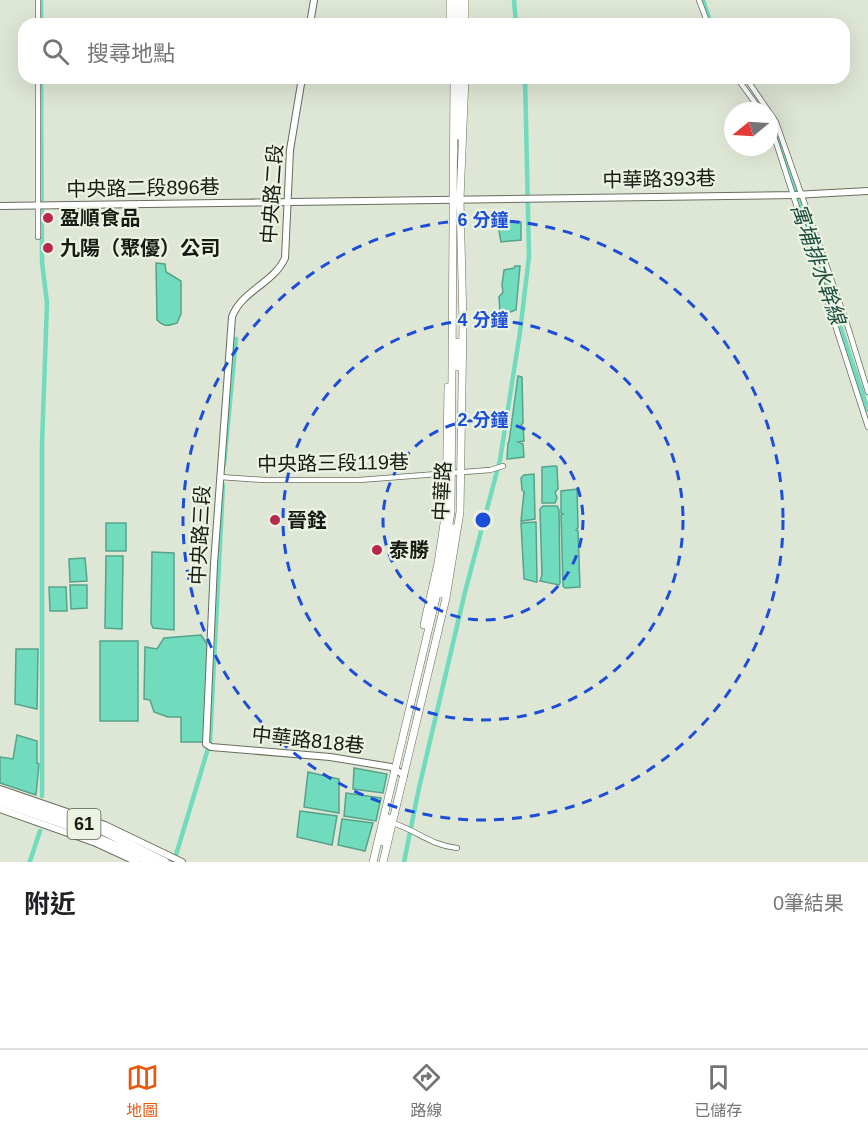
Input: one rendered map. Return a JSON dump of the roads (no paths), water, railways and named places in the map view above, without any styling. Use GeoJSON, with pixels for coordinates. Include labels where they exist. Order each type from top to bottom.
{"type":"FeatureCollection","features":[{"type":"Feature","properties":{"kind":"highway","name":"61"},"geometry":{"type":"LineString","coordinates":[[0,795],[101,830],[165,862]]}},
{"type":"Feature","properties":{"kind":"highway","name":"61"},"geometry":{"type":"LineString","coordinates":[[0,802],[72,827],[152,862]]}},
{"type":"Feature","properties":{"kind":"main road"},"geometry":{"type":"LineString","coordinates":[[450,0],[450,18]]}},
{"type":"Feature","properties":{"kind":"main road"},"geometry":{"type":"LineString","coordinates":[[455,0],[455,18]]}},
{"type":"Feature","properties":{"kind":"main road"},"geometry":{"type":"LineString","coordinates":[[460,0],[460,18]]}},
{"type":"Feature","properties":{"kind":"main road"},"geometry":{"type":"LineString","coordinates":[[465,0],[465,18]]}},
{"type":"Feature","properties":{"kind":"main road","name":"中華路"},"geometry":{"type":"LineString","coordinates":[[379,862],[438,563],[453,472],[463,323],[454,199],[450,84]]}},
{"type":"Feature","properties":{"kind":"main road","name":"中華路"},"geometry":{"type":"LineString","coordinates":[[372,862],[452,566],[460,512],[453,472],[454,84]]}},
{"type":"Feature","properties":{"kind":"main road","name":"中華路"},"geometry":{"type":"LineString","coordinates":[[454,199],[460,84]]}},
{"type":"Feature","properties":{"kind":"main road","name":"中華路"},"geometry":{"type":"LineString","coordinates":[[454,199],[464,84]]}},
{"type":"Feature","properties":{"kind":"main road","name":"中華路"},"geometry":{"type":"LineString","coordinates":[[383,862],[393,823],[398,771]]}},
{"type":"Feature","properties":{"kind":"street"},"geometry":{"type":"LineString","coordinates":[[38,0],[38,18]]}},
{"type":"Feature","properties":{"kind":"street"},"geometry":{"type":"LineString","coordinates":[[311,18],[314,0]]}},
{"type":"Feature","properties":{"kind":"street"},"geometry":{"type":"LineString","coordinates":[[699,0],[706,18]]}},
{"type":"Feature","properties":{"kind":"street"},"geometry":{"type":"LineString","coordinates":[[38,84],[38,237]]}},
{"type":"Feature","properties":{"kind":"street","name":"中央路二段"},"geometry":{"type":"LineString","coordinates":[[231,328],[232,317],[238,306],[278,270],[284,261],[290,150],[301,84]]}},
{"type":"Feature","properties":{"kind":"street"},"geometry":{"type":"LineString","coordinates":[[741,84],[754,102]]}},
{"type":"Feature","properties":{"kind":"street"},"geometry":{"type":"LineString","coordinates":[[750,84],[776,122],[847,324],[868,392]]}},
{"type":"Feature","properties":{"kind":"street"},"geometry":{"type":"LineString","coordinates":[[778,152],[868,428]]}},
{"type":"Feature","properties":{"kind":"street","name":"中華路393巷"},"geometry":{"type":"LineString","coordinates":[[454,199],[868,191]]}},
{"type":"Feature","properties":{"kind":"street","name":"中央路二段896巷"},"geometry":{"type":"LineString","coordinates":[[0,206],[454,199]]}},
{"type":"Feature","properties":{"kind":"street"},"geometry":{"type":"LineString","coordinates":[[835,323],[847,324]]}},
{"type":"Feature","properties":{"kind":"street","name":"中央路三段"},"geometry":{"type":"LineString","coordinates":[[206,744],[220,477],[231,328]]}},
{"type":"Feature","properties":{"kind":"street","name":"中央路三段119巷"},"geometry":{"type":"LineString","coordinates":[[220,477],[264,480],[359,480],[493,469],[503,466]]}},
{"type":"Feature","properties":{"kind":"street","name":"中華路818巷"},"geometry":{"type":"LineString","coordinates":[[206,744],[211,747],[330,757],[398,771]]}},
{"type":"Feature","properties":{"kind":"street"},"geometry":{"type":"LineString","coordinates":[[0,789],[105,825],[182,862]]}},
{"type":"Feature","properties":{"kind":"street"},"geometry":{"type":"LineString","coordinates":[[0,808],[96,843],[136,862]]}},
{"type":"Feature","properties":{"kind":"street"},"geometry":{"type":"LineString","coordinates":[[393,823],[404,826],[441,846],[457,848]]}},
{"type":"Feature","properties":{"kind":"waterway"},"geometry":{"type":"LineString","coordinates":[[41,0],[41,18]]}},
{"type":"Feature","properties":{"kind":"waterway"},"geometry":{"type":"LineString","coordinates":[[514,0],[516,18]]}},
{"type":"Feature","properties":{"kind":"waterway","name":"寓埔排水幹線"},"geometry":{"type":"LineString","coordinates":[[703,0],[709,18]]}},
{"type":"Feature","properties":{"kind":"waterway"},"geometry":{"type":"LineString","coordinates":[[41,84],[42,262],[47,303],[42,444],[42,796]]}},
{"type":"Feature","properties":{"kind":"waterway"},"geometry":{"type":"LineString","coordinates":[[404,862],[465,592],[500,460],[520,332],[529,256],[525,84]]}},
{"type":"Feature","properties":{"kind":"waterway","name":"寓埔排水幹線"},"geometry":{"type":"LineString","coordinates":[[778,139],[868,410]]}},
{"type":"Feature","properties":{"kind":"waterway"},"geometry":{"type":"LineString","coordinates":[[224,465],[236,339]]}},
{"type":"Feature","properties":{"kind":"waterway"},"geometry":{"type":"LineString","coordinates":[[176,855],[210,742],[223,485]]}},
{"type":"Feature","properties":{"kind":"waterway"},"geometry":{"type":"LineString","coordinates":[[30,861],[40,831]]}},
{"type":"Feature","properties":{"kind":"place","name":"盈順食品"},"geometry":{"type":"Point","coordinates":[48,218]}},
{"type":"Feature","properties":{"kind":"place","name":"九陽（聚優）公司"},"geometry":{"type":"Point","coordinates":[48,248]}},
{"type":"Feature","properties":{"kind":"place","name":"晉銓"},"geometry":{"type":"Point","coordinates":[275,520]}},
{"type":"Feature","properties":{"kind":"place","name":"泰勝"},"geometry":{"type":"Point","coordinates":[377,550]}}]}
